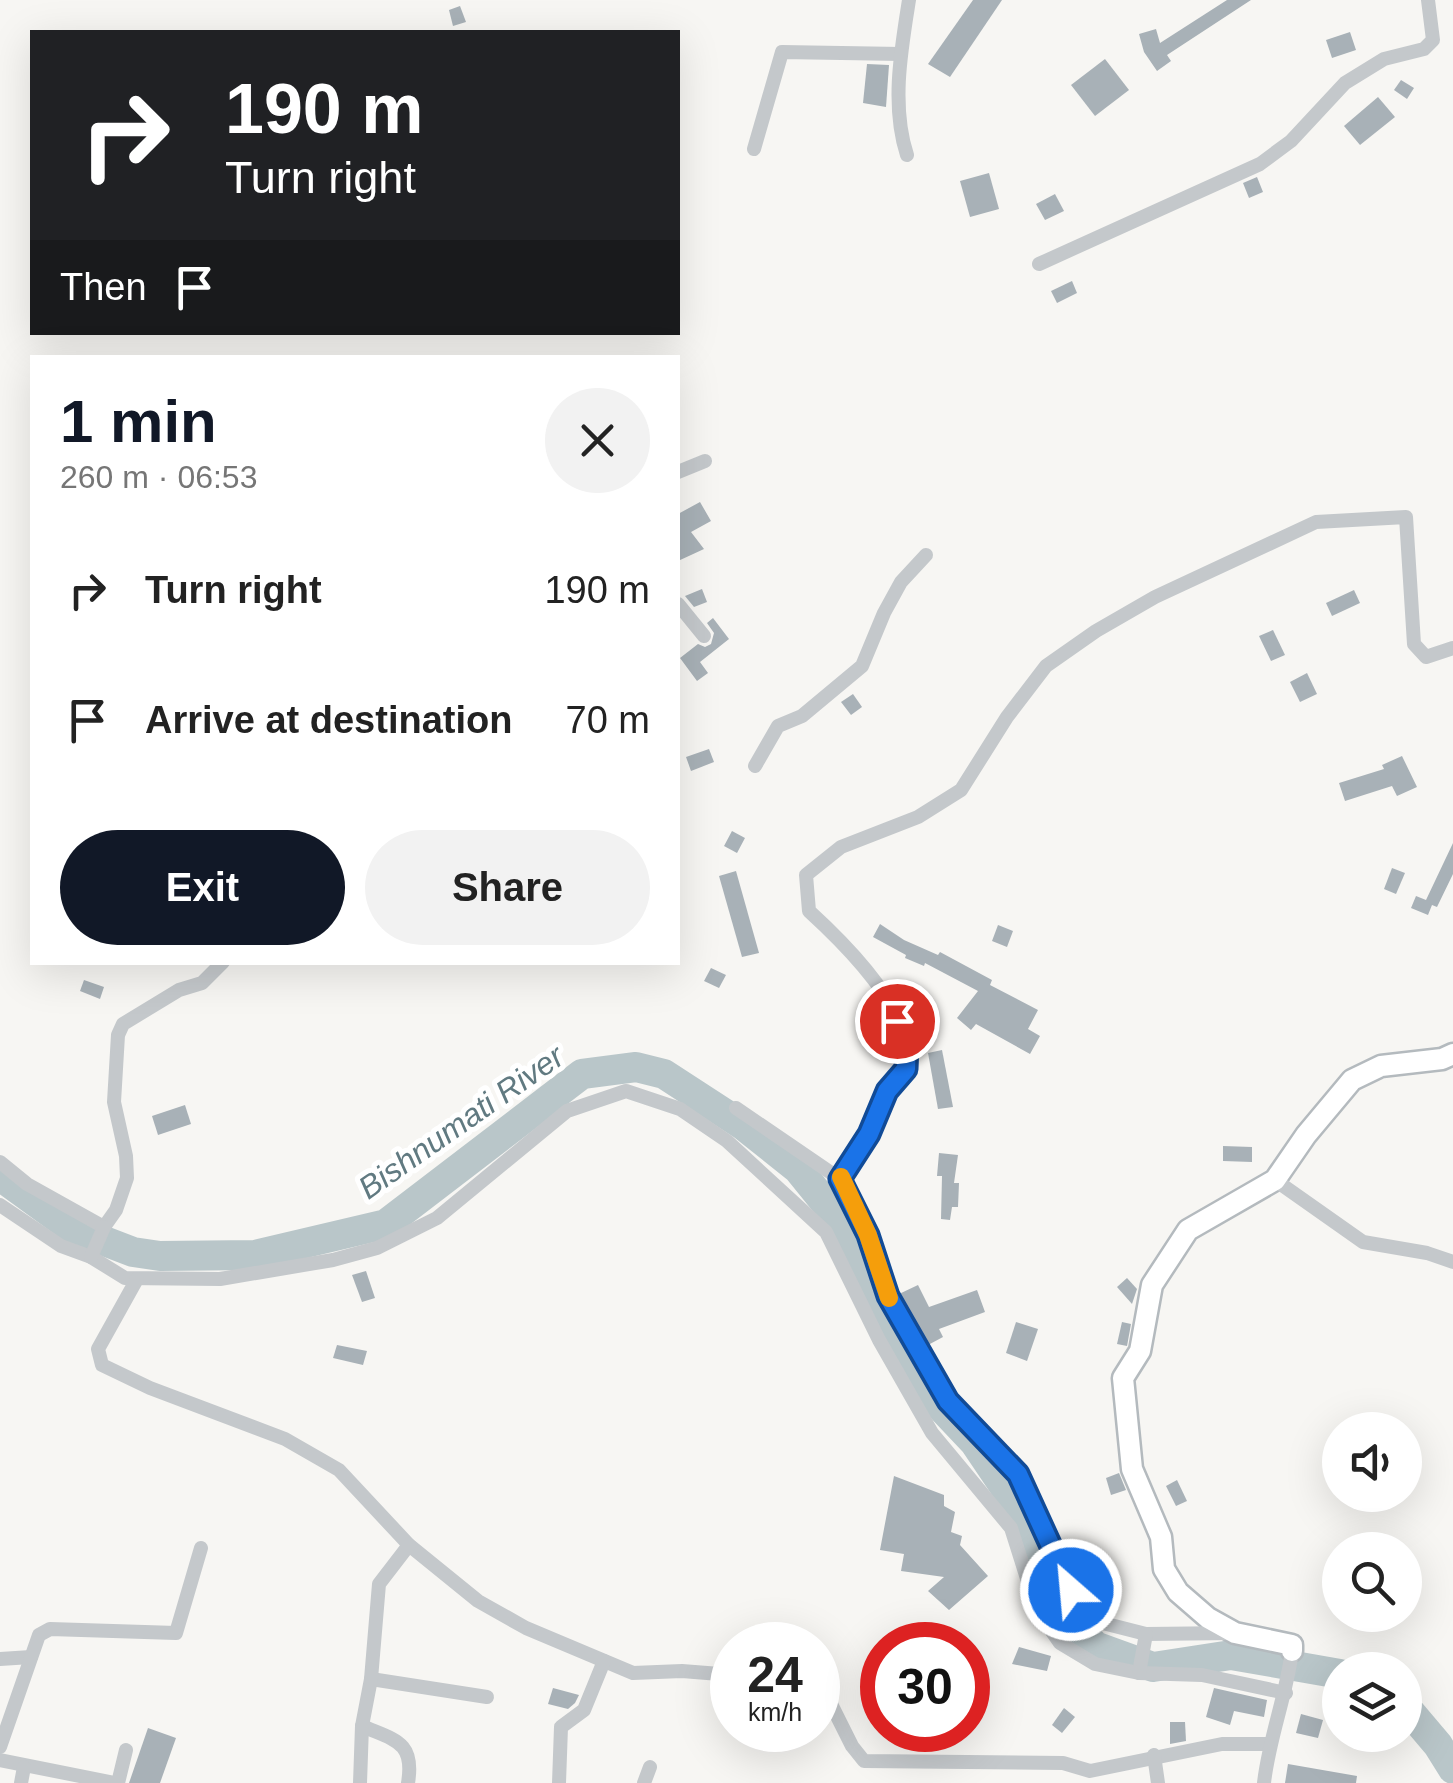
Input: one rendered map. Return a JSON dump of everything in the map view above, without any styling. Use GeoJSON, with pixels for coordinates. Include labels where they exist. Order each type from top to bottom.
{"type":"FeatureCollection","features":[{"type":"Feature","properties":{"kind":"street"},"geometry":{"type":"LineString","coordinates":[[907,155],[898,130],[901,54],[909,0]]}},
{"type":"Feature","properties":{"kind":"street"},"geometry":{"type":"LineString","coordinates":[[1039,264],[1260,164],[1291,141],[1345,84],[1384,59],[1424,49],[1434,40],[1428,0]]}},
{"type":"Feature","properties":{"kind":"street"},"geometry":{"type":"LineString","coordinates":[[754,149],[782,52],[901,54]]}},
{"type":"Feature","properties":{"kind":"street"},"geometry":{"type":"LineString","coordinates":[[680,471],[705,461]]}},
{"type":"Feature","properties":{"kind":"street"},"geometry":{"type":"LineString","coordinates":[[840,1179],[869,1134],[887,1091],[906,1069],[907,1044],[887,998],[840,940],[809,911],[806,875],[842,846],[918,816],[961,790],[1007,717],[1046,666],[1096,630],[1155,597],[1316,522],[1406,516],[1414,644],[1426,658],[1453,648]]}},
{"type":"Feature","properties":{"kind":"street"},"geometry":{"type":"LineString","coordinates":[[754,766],[778,726],[802,716],[862,666],[884,613],[902,582],[926,555]]}},
{"type":"Feature","properties":{"kind":"street"},"geometry":{"type":"LineString","coordinates":[[680,606],[704,636]]}},
{"type":"Feature","properties":{"kind":"street"},"geometry":{"type":"LineString","coordinates":[[94,1251],[116,1210],[127,1178],[114,1102],[118,1035],[123,1024],[179,990],[202,983],[220,965]]}},
{"type":"Feature","properties":{"kind":"street"},"geometry":{"type":"LineString","coordinates":[[1234,1633],[1208,1618],[1178,1592],[1164,1568],[1161,1537],[1132,1469],[1123,1378],[1140,1350],[1152,1286],[1188,1230],[1275,1180],[1352,1080],[1381,1066],[1442,1059],[1453,1054]]}},
{"type":"Feature","properties":{"kind":"street"},"geometry":{"type":"LineString","coordinates":[[0,1205],[61,1246],[94,1251],[126,1278],[220,1279],[333,1260],[377,1248],[436,1218],[567,1112],[626,1092],[680,1109],[727,1140],[826,1232],[878,1340],[932,1434],[1011,1528],[1038,1610],[1060,1643],[1095,1664],[1139,1673],[1202,1675],[1287,1688]]}},
{"type":"Feature","properties":{"kind":"street"},"geometry":{"type":"LineString","coordinates":[[736,1108],[840,1179],[868,1235],[888,1296],[948,1401],[1018,1474],[1086,1619],[1146,1634],[1234,1633],[1292,1645],[1287,1688],[1269,1744],[1264,1783]]}},
{"type":"Feature","properties":{"kind":"street"},"geometry":{"type":"LineString","coordinates":[[0,1162],[26,1184],[104,1227]]}},
{"type":"Feature","properties":{"kind":"street"},"geometry":{"type":"LineString","coordinates":[[1275,1180],[1364,1242],[1453,1262]]}},
{"type":"Feature","properties":{"kind":"street"},"geometry":{"type":"LineString","coordinates":[[136,1279],[98,1349],[102,1365],[150,1388],[285,1439],[339,1470],[409,1545],[478,1601],[526,1628],[633,1673],[710,1673]]}},
{"type":"Feature","properties":{"kind":"street"},"geometry":{"type":"LineString","coordinates":[[360,1783],[362,1726],[371,1680],[379,1584],[409,1545]]}},
{"type":"Feature","properties":{"kind":"street"},"geometry":{"type":"LineString","coordinates":[[0,1747],[39,1635],[50,1629],[176,1634],[202,1548]]}},
{"type":"Feature","properties":{"kind":"street"},"geometry":{"type":"LineString","coordinates":[[1139,1673],[1146,1634]]}},
{"type":"Feature","properties":{"kind":"street"},"geometry":{"type":"LineString","coordinates":[[0,1659],[31,1657]]}},
{"type":"Feature","properties":{"kind":"street"},"geometry":{"type":"LineString","coordinates":[[559,1783],[562,1727],[584,1710],[604,1661]]}},
{"type":"Feature","properties":{"kind":"street"},"geometry":{"type":"LineString","coordinates":[[371,1680],[487,1697]]}},
{"type":"Feature","properties":{"kind":"street"},"geometry":{"type":"LineString","coordinates":[[840,1722],[864,1761],[1063,1763],[1090,1771],[1222,1744],[1269,1744]]}},
{"type":"Feature","properties":{"kind":"street"},"geometry":{"type":"LineString","coordinates":[[362,1726],[400,1742],[406,1749],[411,1766],[408,1783]]}},
{"type":"Feature","properties":{"kind":"street"},"geometry":{"type":"LineString","coordinates":[[0,1760],[116,1783],[126,1750]]}},
{"type":"Feature","properties":{"kind":"street"},"geometry":{"type":"LineString","coordinates":[[1154,1755],[1158,1783]]}},
{"type":"Feature","properties":{"kind":"street"},"geometry":{"type":"LineString","coordinates":[[21,1783],[24,1767]]}},
{"type":"Feature","properties":{"kind":"street"},"geometry":{"type":"LineString","coordinates":[[644,1783],[650,1767]]}},
{"type":"Feature","properties":{"kind":"building"},"geometry":{"type":"Polygon","coordinates":[[[973,0],[1002,0],[950,77],[928,64],[973,0]]]}},
{"type":"Feature","properties":{"kind":"building"},"geometry":{"type":"Polygon","coordinates":[[[1227,0],[1251,0],[1167,55],[1171,61],[1157,71],[1144,52],[1139,34],[1156,29],[1160,43],[1227,0]]]}},
{"type":"Feature","properties":{"kind":"building"},"geometry":{"type":"Polygon","coordinates":[[[460,6],[466,22],[453,26],[449,10],[460,6]]]}},
{"type":"Feature","properties":{"kind":"building"},"geometry":{"type":"Polygon","coordinates":[[[1350,32],[1356,50],[1332,58],[1326,40],[1350,32]]]}},
{"type":"Feature","properties":{"kind":"building"},"geometry":{"type":"Polygon","coordinates":[[[1105,59],[1129,90],[1095,116],[1071,85],[1105,59]]]}},
{"type":"Feature","properties":{"kind":"building"},"geometry":{"type":"Polygon","coordinates":[[[867,64],[889,65],[886,107],[863,103],[867,64]]]}},
{"type":"Feature","properties":{"kind":"building"},"geometry":{"type":"Polygon","coordinates":[[[1401,80],[1414,88],[1407,99],[1394,90],[1401,80]]]}},
{"type":"Feature","properties":{"kind":"building"},"geometry":{"type":"Polygon","coordinates":[[[1378,97],[1395,117],[1360,145],[1344,126],[1378,97]]]}},
{"type":"Feature","properties":{"kind":"building"},"geometry":{"type":"Polygon","coordinates":[[[989,173],[999,209],[970,217],[960,181],[989,173]]]}},
{"type":"Feature","properties":{"kind":"building"},"geometry":{"type":"Polygon","coordinates":[[[1257,177],[1263,192],[1249,198],[1243,183],[1257,177]]]}},
{"type":"Feature","properties":{"kind":"building"},"geometry":{"type":"Polygon","coordinates":[[[1055,194],[1064,211],[1045,220],[1036,204],[1055,194]]]}},
{"type":"Feature","properties":{"kind":"building"},"geometry":{"type":"Polygon","coordinates":[[[1072,281],[1077,293],[1057,303],[1051,291],[1072,281]]]}},
{"type":"Feature","properties":{"kind":"building"},"geometry":{"type":"Polygon","coordinates":[[[700,502],[711,521],[691,532],[704,549],[680,560],[680,513],[700,502]]]}},
{"type":"Feature","properties":{"kind":"building"},"geometry":{"type":"Polygon","coordinates":[[[702,589],[707,602],[694,607],[685,596],[702,589]]]}},
{"type":"Feature","properties":{"kind":"building"},"geometry":{"type":"Polygon","coordinates":[[[1354,590],[1360,603],[1332,616],[1326,603],[1354,590]]]}},
{"type":"Feature","properties":{"kind":"building"},"geometry":{"type":"Polygon","coordinates":[[[713,618],[729,639],[700,662],[708,673],[697,681],[680,658],[698,644],[711,644],[714,633],[707,623],[713,618]]]}},
{"type":"Feature","properties":{"kind":"building"},"geometry":{"type":"Polygon","coordinates":[[[1273,630],[1285,655],[1271,661],[1259,636],[1273,630]]]}},
{"type":"Feature","properties":{"kind":"building"},"geometry":{"type":"Polygon","coordinates":[[[1307,673],[1317,694],[1300,702],[1290,682],[1307,673]]]}},
{"type":"Feature","properties":{"kind":"building"},"geometry":{"type":"Polygon","coordinates":[[[853,694],[862,707],[851,715],[841,702],[853,694]]]}},
{"type":"Feature","properties":{"kind":"building"},"geometry":{"type":"Polygon","coordinates":[[[709,749],[714,762],[691,771],[686,757],[709,749]]]}},
{"type":"Feature","properties":{"kind":"building"},"geometry":{"type":"Polygon","coordinates":[[[1402,756],[1417,787],[1397,796],[1392,786],[1345,801],[1339,783],[1384,769],[1382,765],[1402,756]]]}},
{"type":"Feature","properties":{"kind":"building"},"geometry":{"type":"Polygon","coordinates":[[[732,831],[745,838],[737,853],[724,846],[732,831]]]}},
{"type":"Feature","properties":{"kind":"building"},"geometry":{"type":"Polygon","coordinates":[[[1453,843],[1453,874],[1437,907],[1432,905],[1428,915],[1411,908],[1416,896],[1426,900],[1453,843]]]}},
{"type":"Feature","properties":{"kind":"building"},"geometry":{"type":"Polygon","coordinates":[[[1392,868],[1405,873],[1396,894],[1384,889],[1392,868]]]}},
{"type":"Feature","properties":{"kind":"building"},"geometry":{"type":"Polygon","coordinates":[[[736,871],[759,953],[742,957],[719,876],[736,871]]]}},
{"type":"Feature","properties":{"kind":"building"},"geometry":{"type":"Polygon","coordinates":[[[880,924],[904,940],[938,955],[940,952],[992,980],[990,985],[1038,1010],[1028,1029],[1040,1036],[1030,1054],[976,1024],[971,1030],[957,1018],[978,991],[925,963],[924,966],[905,958],[906,955],[873,937],[880,924]]]}},
{"type":"Feature","properties":{"kind":"building"},"geometry":{"type":"Polygon","coordinates":[[[998,925],[1013,931],[1007,947],[992,941],[998,925]]]}},
{"type":"Feature","properties":{"kind":"building"},"geometry":{"type":"Polygon","coordinates":[[[711,968],[726,975],[719,988],[704,981],[711,968]]]}},
{"type":"Feature","properties":{"kind":"building"},"geometry":{"type":"Polygon","coordinates":[[[84,980],[104,987],[100,999],[80,991],[84,980]]]}},
{"type":"Feature","properties":{"kind":"building"},"geometry":{"type":"Polygon","coordinates":[[[942,1050],[953,1107],[938,1109],[928,1053],[942,1050]]]}},
{"type":"Feature","properties":{"kind":"building"},"geometry":{"type":"Polygon","coordinates":[[[185,1105],[191,1124],[158,1135],[152,1116],[185,1105]]]}},
{"type":"Feature","properties":{"kind":"building"},"geometry":{"type":"Polygon","coordinates":[[[1223,1146],[1252,1147],[1252,1162],[1223,1161],[1223,1146]]]}},
{"type":"Feature","properties":{"kind":"building"},"geometry":{"type":"Polygon","coordinates":[[[939,1153],[958,1155],[954,1183],[959,1183],[958,1207],[952,1207],[950,1220],[941,1219],[939,1153]]]}},
{"type":"Feature","properties":{"kind":"building"},"geometry":{"type":"Polygon","coordinates":[[[366,1271],[375,1298],[362,1302],[352,1275],[366,1271]]]}},
{"type":"Feature","properties":{"kind":"building"},"geometry":{"type":"Polygon","coordinates":[[[1127,1278],[1137,1289],[1132,1304],[1117,1287],[1127,1278]]]}},
{"type":"Feature","properties":{"kind":"building"},"geometry":{"type":"Polygon","coordinates":[[[918,1285],[929,1307],[977,1290],[985,1312],[939,1329],[943,1337],[928,1345],[899,1294],[918,1285]]]}},
{"type":"Feature","properties":{"kind":"building"},"geometry":{"type":"Polygon","coordinates":[[[1016,1322],[1038,1329],[1027,1361],[1006,1353],[1016,1322]]]}},
{"type":"Feature","properties":{"kind":"building"},"geometry":{"type":"Polygon","coordinates":[[[1122,1322],[1131,1324],[1127,1346],[1117,1344],[1122,1322]]]}},
{"type":"Feature","properties":{"kind":"building"},"geometry":{"type":"Polygon","coordinates":[[[337,1345],[367,1351],[363,1365],[333,1358],[337,1345]]]}},
{"type":"Feature","properties":{"kind":"building"},"geometry":{"type":"Polygon","coordinates":[[[1119,1473],[1126,1490],[1111,1495],[1106,1478],[1119,1473]]]}},
{"type":"Feature","properties":{"kind":"building"},"geometry":{"type":"Polygon","coordinates":[[[894,1476],[944,1495],[944,1506],[955,1512],[951,1532],[962,1536],[960,1545],[988,1576],[949,1610],[928,1591],[944,1577],[901,1571],[904,1554],[880,1550],[894,1476]]]}},
{"type":"Feature","properties":{"kind":"building"},"geometry":{"type":"Polygon","coordinates":[[[1177,1480],[1187,1501],[1176,1506],[1166,1486],[1177,1480]]]}},
{"type":"Feature","properties":{"kind":"building"},"geometry":{"type":"Polygon","coordinates":[[[1019,1647],[1051,1656],[1047,1671],[1012,1664],[1019,1647]]]}},
{"type":"Feature","properties":{"kind":"building"},"geometry":{"type":"Polygon","coordinates":[[[553,1688],[579,1695],[568,1709],[548,1704],[553,1688]]]}},
{"type":"Feature","properties":{"kind":"building"},"geometry":{"type":"Polygon","coordinates":[[[1214,1688],[1267,1700],[1264,1717],[1234,1711],[1230,1725],[1206,1717],[1214,1688]]]}},
{"type":"Feature","properties":{"kind":"building"},"geometry":{"type":"Polygon","coordinates":[[[1064,1708],[1075,1717],[1062,1733],[1052,1725],[1064,1708]]]}},
{"type":"Feature","properties":{"kind":"building"},"geometry":{"type":"Polygon","coordinates":[[[1301,1714],[1322,1720],[1318,1738],[1296,1733],[1301,1714]]]}},
{"type":"Feature","properties":{"kind":"building"},"geometry":{"type":"Polygon","coordinates":[[[1170,1722],[1185,1722],[1186,1741],[1170,1744],[1170,1722]]]}},
{"type":"Feature","properties":{"kind":"building"},"geometry":{"type":"Polygon","coordinates":[[[148,1728],[176,1738],[160,1783],[129,1783],[148,1728]]]}},
{"type":"Feature","properties":{"kind":"building"},"geometry":{"type":"Polygon","coordinates":[[[1288,1764],[1357,1776],[1356,1783],[1285,1783],[1288,1764]]]}},
{"type":"Feature","properties":{"kind":"waterway","name":"Bishnumati River"},"geometry":{"type":"LineString","coordinates":[[0,1176],[73,1229],[133,1252],[160,1256],[255,1255],[386,1224],[582,1074],[636,1067],[664,1074],[744,1126],[798,1169],[832,1211],[869,1295],[922,1387],[975,1443],[1004,1486],[1072,1621],[1095,1646],[1153,1667],[1231,1655],[1322,1671]]}},
{"type":"Feature","properties":{"kind":"waterway","name":"Bishnumati River"},"geometry":{"type":"LineString","coordinates":[[1422,1726],[1453,1769]]}},
{"type":"Feature","properties":{"kind":"slow traffic"},"geometry":{"type":"LineString","coordinates":[[841,1177],[868,1235],[889,1298]]}},
{"type":"Feature","properties":{"kind":"route"},"geometry":{"type":"LineString","coordinates":[[897,1021],[907,1044],[906,1069],[887,1091],[869,1134],[840,1179],[868,1235],[888,1296],[948,1401],[1018,1474],[1071,1590]]}}]}
